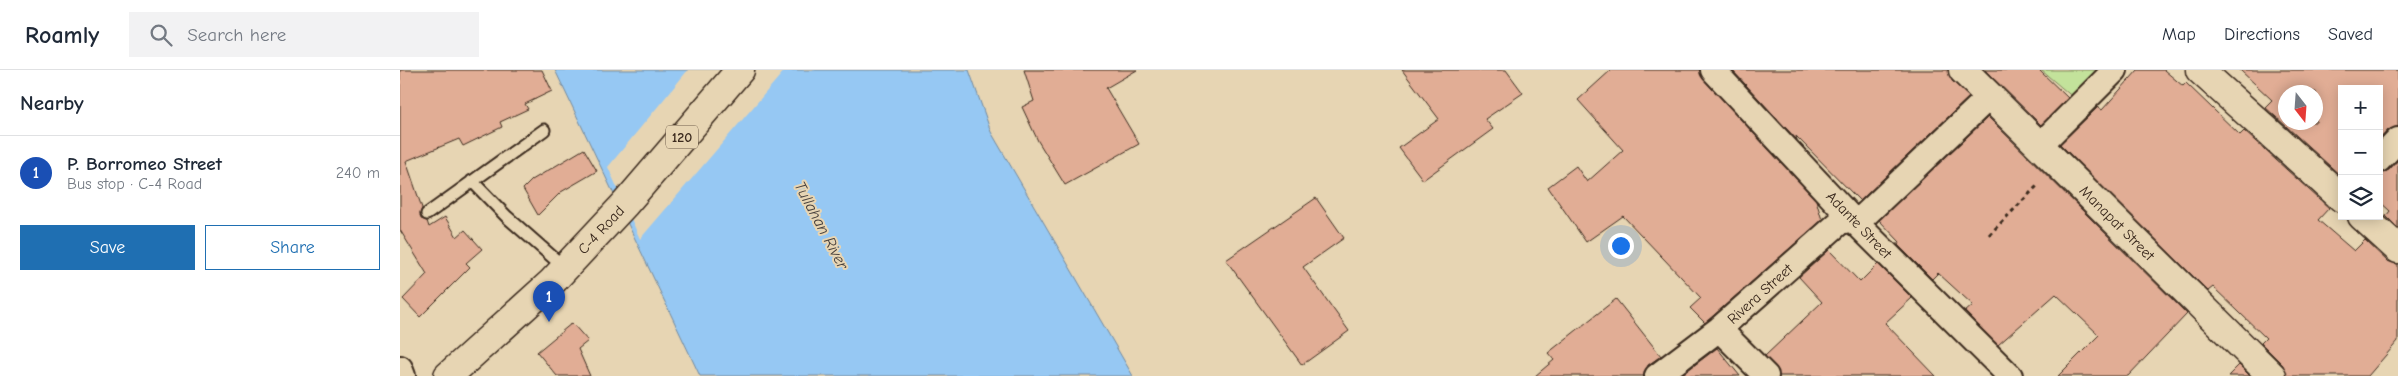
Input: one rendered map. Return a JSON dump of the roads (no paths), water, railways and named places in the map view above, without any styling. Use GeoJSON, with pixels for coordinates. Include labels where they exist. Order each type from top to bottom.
{"type":"FeatureCollection","features":[{"type":"Feature","properties":{"kind":"main road","name":"C-4 Road"},"geometry":{"type":"LineString","coordinates":[[448,376],[565,268],[625,204],[740,70]]}},
{"type":"Feature","properties":{"kind":"main road","name":"Manapat Street"},"geometry":{"type":"LineString","coordinates":[[1962,70],[2272,376]]}},
{"type":"Feature","properties":{"kind":"main road"},"geometry":{"type":"LineString","coordinates":[[2200,70],[2338,194]]}},
{"type":"Feature","properties":{"kind":"main road"},"geometry":{"type":"LineString","coordinates":[[2366,220],[2398,249]]}},
{"type":"Feature","properties":{"kind":"street","name":"Adante Street"},"geometry":{"type":"LineString","coordinates":[[1713,70],[1852,219],[2010,376]]}},
{"type":"Feature","properties":{"kind":"street"},"geometry":{"type":"LineString","coordinates":[[2039,146],[2115,70]]}},
{"type":"Feature","properties":{"kind":"street","name":"Rivera Street"},"geometry":{"type":"LineString","coordinates":[[1766,376],[1719,330],[1840,222],[1863,217],[1989,97]]}},
{"type":"Feature","properties":{"kind":"street"},"geometry":{"type":"LineString","coordinates":[[2383,156],[2398,140]]}},
{"type":"Feature","properties":{"kind":"street"},"geometry":{"type":"LineString","coordinates":[[1657,376],[1719,330]]}},
{"type":"Feature","properties":{"kind":"street"},"geometry":{"type":"LineString","coordinates":[[400,368],[403,376]]}},
{"type":"Feature","properties":{"kind":"lane"},"geometry":{"type":"LineString","coordinates":[[427,214],[544,130]]}},
{"type":"Feature","properties":{"kind":"lane"},"geometry":{"type":"LineString","coordinates":[[472,181],[507,217],[565,268]]}},
{"type":"Feature","properties":{"kind":"water","name":"Tullahan River"},"geometry":{"type":"Polygon","coordinates":[[[555,70],[969,70],[991,132],[1133,376],[700,376],[555,70]]]}},
{"type":"Feature","properties":{"kind":"place","name":"P. Borromeo Street"},"geometry":{"type":"Point","coordinates":[549,322]}}]}
